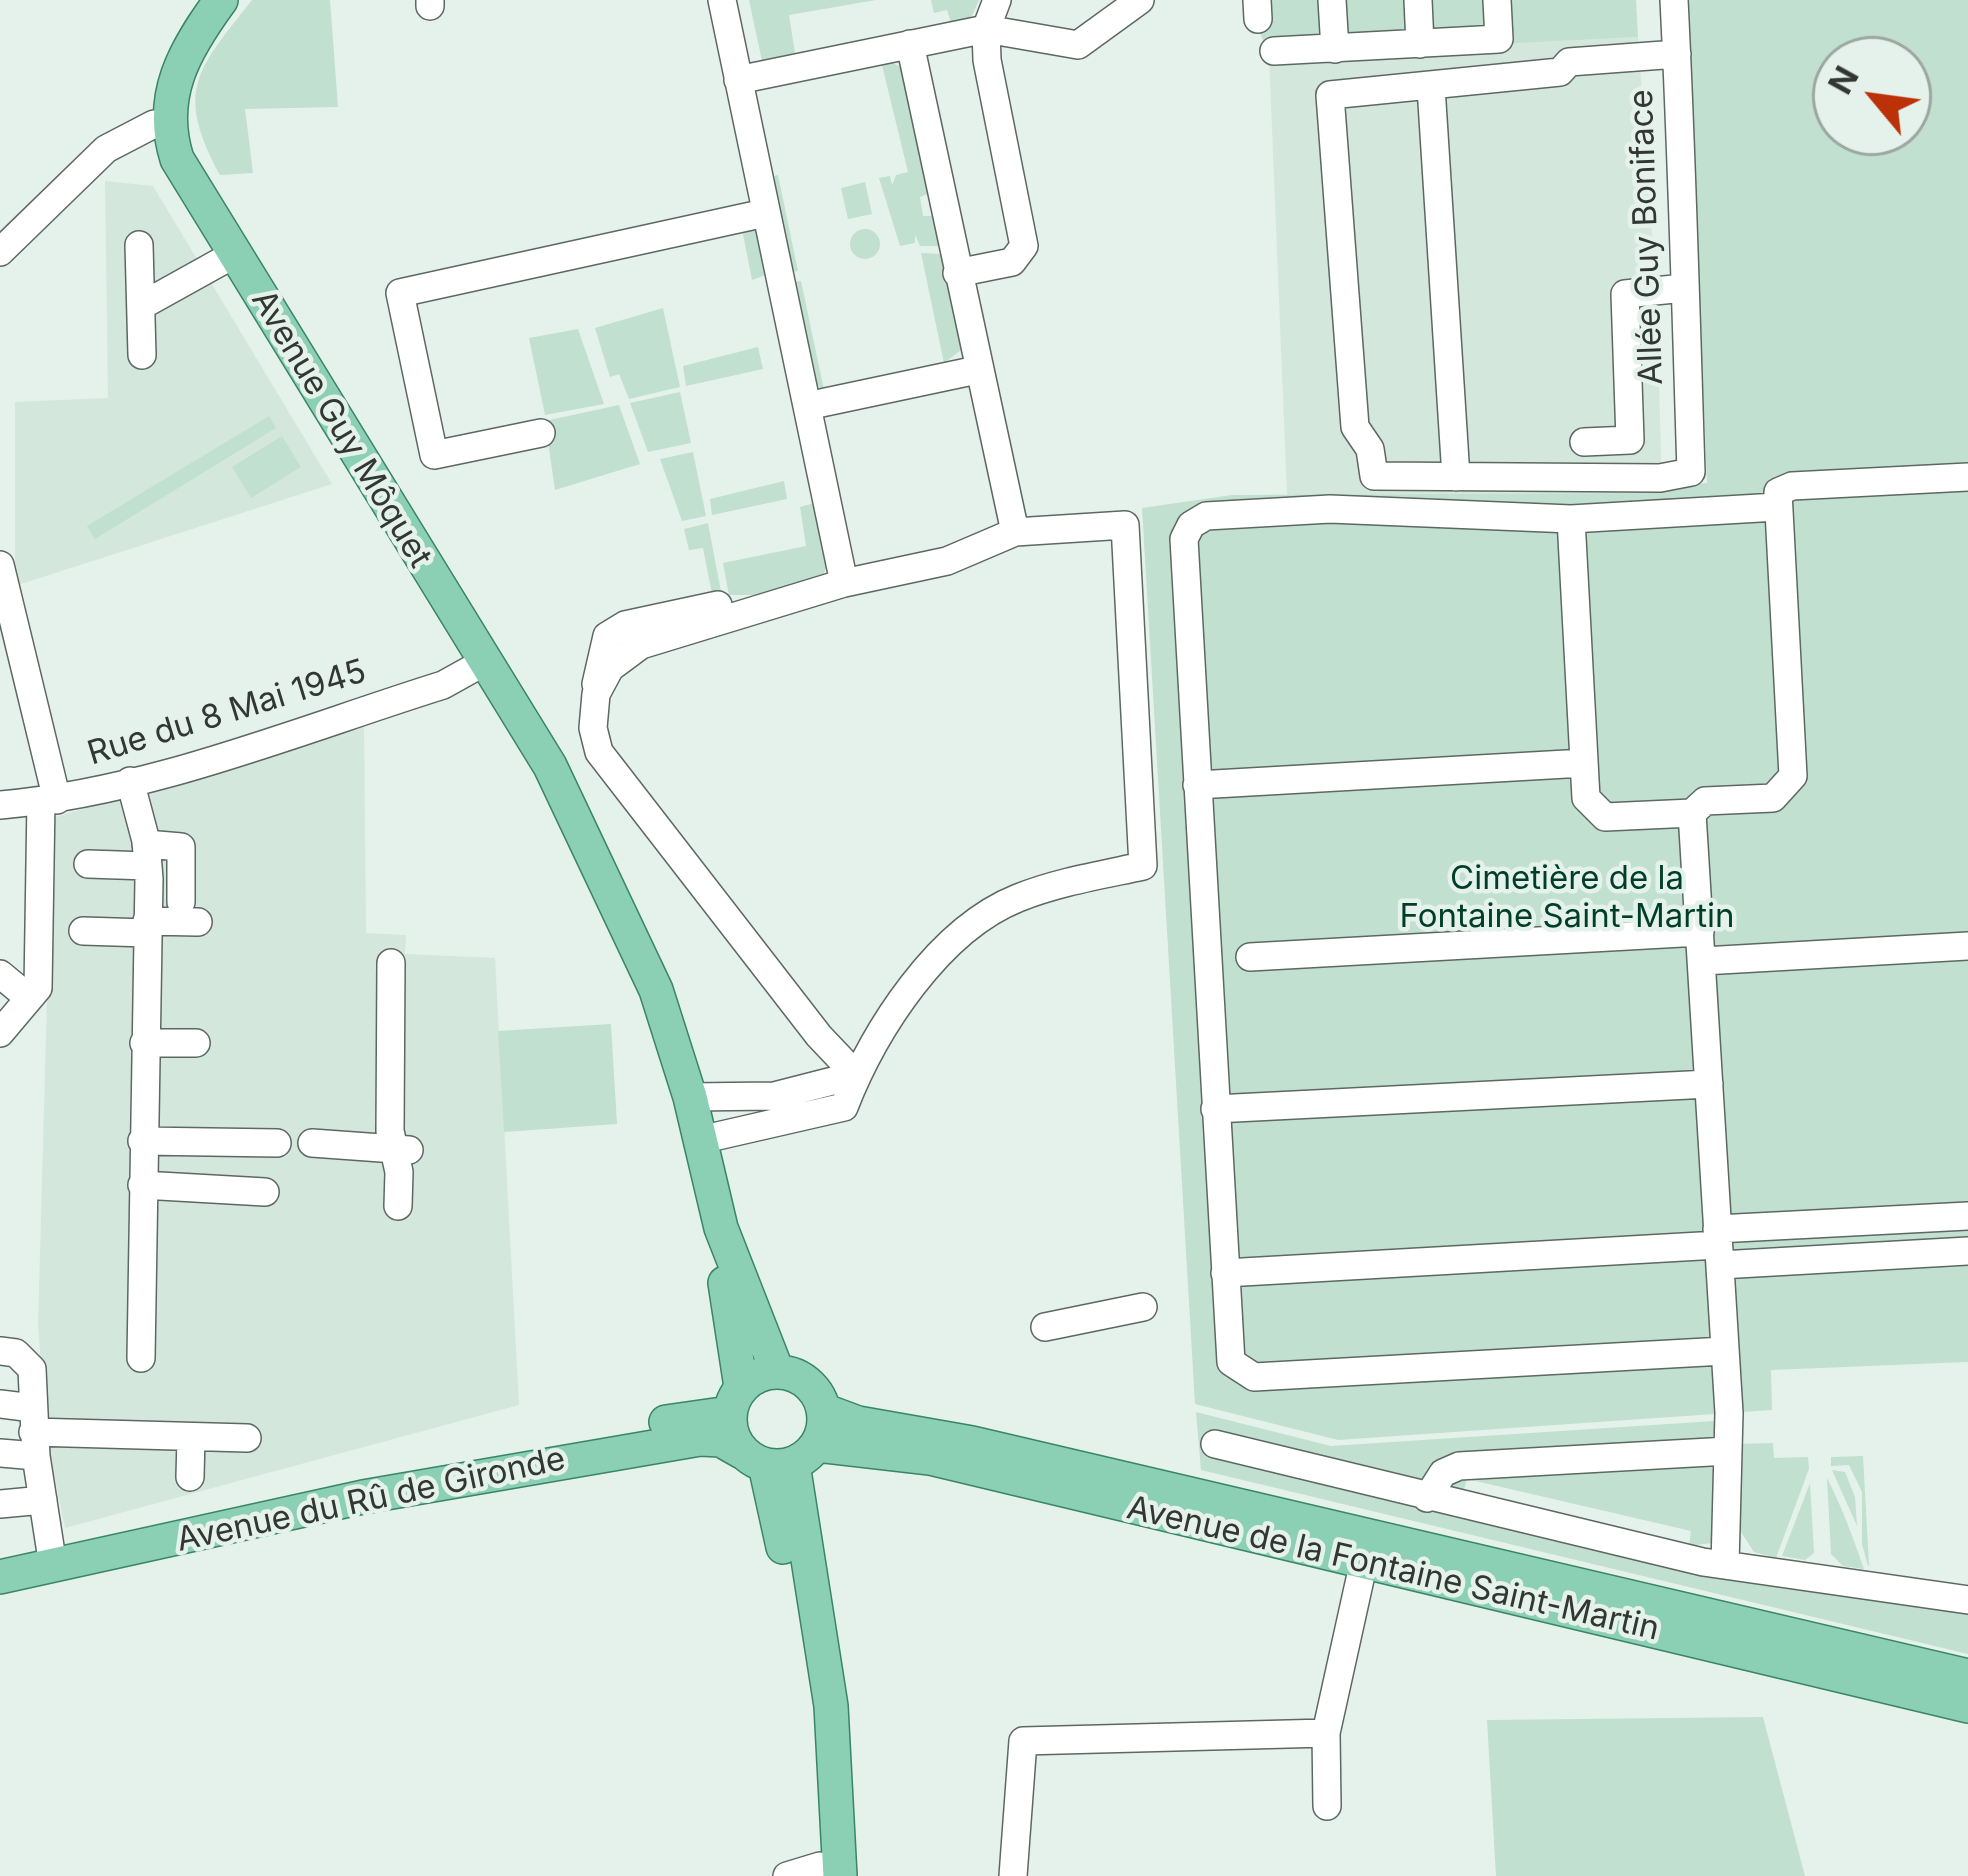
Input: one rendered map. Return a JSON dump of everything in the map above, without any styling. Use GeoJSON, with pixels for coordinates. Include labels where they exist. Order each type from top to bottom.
{"type":"FeatureCollection","features":[{"type":"Feature","properties":{"kind":"main road"},"geometry":{"type":"LineString","coordinates":[[165,123],[184,54],[219,0]]}},
{"type":"Feature","properties":{"kind":"main road","name":"Avenue Guy Môquet"},"geometry":{"type":"LineString","coordinates":[[165,123],[163,159],[221,261],[470,670],[589,850]]}},
{"type":"Feature","properties":{"kind":"main road","name":"Avenue Guy Môquet"},"geometry":{"type":"LineString","coordinates":[[165,123],[207,211],[550,766],[648,973],[690,1097],[721,1228],[777,1372]]}},
{"type":"Feature","properties":{"kind":"main road","name":"Avenue Guy Môquet"},"geometry":{"type":"LineString","coordinates":[[721,1228],[735,1400],[779,1456],[826,1873]]}},
{"type":"Feature","properties":{"kind":"main road"},"geometry":{"type":"LineString","coordinates":[[777,1372],[812,1387],[823,1410],[779,1456]]}},
{"type":"Feature","properties":{"kind":"main road","name":"Avenue du Rû de Gironde"},"geometry":{"type":"LineString","coordinates":[[0,1563],[735,1400],[777,1372]]}},
{"type":"Feature","properties":{"kind":"main road","name":"Avenue de la Fontaine Saint-Martin"},"geometry":{"type":"LineString","coordinates":[[823,1410],[859,1423],[972,1443],[1367,1549]]}},
{"type":"Feature","properties":{"kind":"main road","name":"Avenue du Rû de Gironde"},"geometry":{"type":"LineString","coordinates":[[0,1577],[568,1458],[700,1439],[779,1456]]}},
{"type":"Feature","properties":{"kind":"main road","name":"Avenue de la Fontaine Saint-Martin"},"geometry":{"type":"LineString","coordinates":[[779,1456],[929,1458],[1968,1676]]}},
{"type":"Feature","properties":{"kind":"main road","name":"Avenue de la Fontaine Saint-Martin"},"geometry":{"type":"LineString","coordinates":[[1471,1573],[1968,1703]]}},
{"type":"Feature","properties":{"kind":"street"},"geometry":{"type":"LineString","coordinates":[[722,0],[844,583]]}},
{"type":"Feature","properties":{"kind":"street"},"geometry":{"type":"LineString","coordinates":[[738,80],[910,44],[996,9],[1078,45],[1140,0]]}},
{"type":"Feature","properties":{"kind":"street"},"geometry":{"type":"LineString","coordinates":[[1333,0],[1335,49]]}},
{"type":"Feature","properties":{"kind":"street"},"geometry":{"type":"LineString","coordinates":[[1418,0],[1420,44]]}},
{"type":"Feature","properties":{"kind":"street"},"geometry":{"type":"LineString","coordinates":[[1274,51],[1499,39],[1496,0]]}},
{"type":"Feature","properties":{"kind":"street","name":"Allée Guy Boniface"},"geometry":{"type":"LineString","coordinates":[[1456,477],[1660,478],[1691,472],[1674,0]]}},
{"type":"Feature","properties":{"kind":"street"},"geometry":{"type":"LineString","coordinates":[[957,273],[1012,262],[1024,246],[987,60],[996,9]]}},
{"type":"Feature","properties":{"kind":"street"},"geometry":{"type":"LineString","coordinates":[[910,44],[1015,532]]}},
{"type":"Feature","properties":{"kind":"street"},"geometry":{"type":"LineString","coordinates":[[1431,87],[1456,477],[1374,476],[1370,449],[1355,428],[1330,95],[1560,72],[1569,62],[1677,54]]}},
{"type":"Feature","properties":{"kind":"street"},"geometry":{"type":"LineString","coordinates":[[0,253],[106,148],[165,123]]}},
{"type":"Feature","properties":{"kind":"street"},"geometry":{"type":"LineString","coordinates":[[541,433],[434,455],[400,293],[765,213]]}},
{"type":"Feature","properties":{"kind":"street"},"geometry":{"type":"LineString","coordinates":[[139,245],[142,356]]}},
{"type":"Feature","properties":{"kind":"street"},"geometry":{"type":"LineString","coordinates":[[141,306],[221,261]]}},
{"type":"Feature","properties":{"kind":"street"},"geometry":{"type":"LineString","coordinates":[[1584,442],[1630,440],[1625,294],[1684,288]]}},
{"type":"Feature","properties":{"kind":"street"},"geometry":{"type":"LineString","coordinates":[[807,406],[977,370]]}},
{"type":"Feature","properties":{"kind":"street"},"geometry":{"type":"LineString","coordinates":[[1571,519],[1586,797],[1599,814],[1692,813],[1705,801],[1773,797],[1793,776],[1778,493],[1786,487],[1968,477]]}},
{"type":"Feature","properties":{"kind":"street"},"geometry":{"type":"LineString","coordinates":[[1724,1352],[1254,1377],[1237,1369],[1229,1355],[1184,548],[1186,531],[1197,520],[1330,509],[1571,519],[1777,506]]}},
{"type":"Feature","properties":{"kind":"street"},"geometry":{"type":"LineString","coordinates":[[700,1140],[844,1107],[856,1075],[895,1006],[973,922],[1014,899],[1143,866],[1125,525],[1015,532],[947,561],[844,583],[641,645],[610,668],[596,694],[593,728],[599,752],[819,1036],[856,1075]]}},
{"type":"Feature","properties":{"kind":"street"},"geometry":{"type":"LineString","coordinates":[[0,565],[49,801],[38,988],[0,1033]]}},
{"type":"Feature","properties":{"kind":"street","name":"Rue du 8 Mai 1945"},"geometry":{"type":"LineString","coordinates":[[0,805],[49,801],[130,781],[443,686],[470,670]]}},
{"type":"Feature","properties":{"kind":"street"},"geometry":{"type":"LineString","coordinates":[[1197,785],[1584,763]]}},
{"type":"Feature","properties":{"kind":"street"},"geometry":{"type":"LineString","coordinates":[[130,781],[147,855],[141,1358]]}},
{"type":"Feature","properties":{"kind":"street"},"geometry":{"type":"LineString","coordinates":[[1692,813],[1724,1352],[1725,1565]]}},
{"type":"Feature","properties":{"kind":"street"},"geometry":{"type":"LineString","coordinates":[[83,932],[147,927],[190,912],[181,847],[88,864]]}},
{"type":"Feature","properties":{"kind":"street"},"geometry":{"type":"LineString","coordinates":[[1250,957],[1701,946],[1968,946]]}},
{"type":"Feature","properties":{"kind":"street"},"geometry":{"type":"LineString","coordinates":[[391,963],[390,1131],[405,1149],[398,1206]]}},
{"type":"Feature","properties":{"kind":"street"},"geometry":{"type":"LineString","coordinates":[[0,974],[29,998]]}},
{"type":"Feature","properties":{"kind":"street"},"geometry":{"type":"LineString","coordinates":[[144,1043],[196,1043]]}},
{"type":"Feature","properties":{"kind":"street"},"geometry":{"type":"LineString","coordinates":[[690,1097],[774,1096],[856,1075]]}},
{"type":"Feature","properties":{"kind":"street"},"geometry":{"type":"LineString","coordinates":[[1216,1109],[1709,1084]]}},
{"type":"Feature","properties":{"kind":"street"},"geometry":{"type":"LineString","coordinates":[[142,1142],[277,1143]]}},
{"type":"Feature","properties":{"kind":"street"},"geometry":{"type":"LineString","coordinates":[[312,1143],[405,1149]]}},
{"type":"Feature","properties":{"kind":"street"},"geometry":{"type":"LineString","coordinates":[[142,1186],[265,1192]]}},
{"type":"Feature","properties":{"kind":"street"},"geometry":{"type":"LineString","coordinates":[[1718,1247],[1968,1216]]}},
{"type":"Feature","properties":{"kind":"street"},"geometry":{"type":"LineString","coordinates":[[1225,1273],[1718,1247],[1968,1250]]}},
{"type":"Feature","properties":{"kind":"street"},"geometry":{"type":"LineString","coordinates":[[1045,1327],[1143,1307]]}},
{"type":"Feature","properties":{"kind":"street"},"geometry":{"type":"LineString","coordinates":[[0,1351],[16,1353],[32,1370],[34,1432],[51,1553]]}},
{"type":"Feature","properties":{"kind":"street"},"geometry":{"type":"LineString","coordinates":[[0,1404],[34,1432]]}},
{"type":"Feature","properties":{"kind":"street"},"geometry":{"type":"LineString","coordinates":[[0,1454],[34,1432],[247,1438]]}},
{"type":"Feature","properties":{"kind":"street"},"geometry":{"type":"LineString","coordinates":[[190,1437],[190,1477]]}},
{"type":"Feature","properties":{"kind":"street"},"geometry":{"type":"LineString","coordinates":[[1215,1444],[1427,1498],[1725,1565],[1968,1600]]}},
{"type":"Feature","properties":{"kind":"street"},"geometry":{"type":"LineString","coordinates":[[1427,1498],[1443,1473],[1459,1466],[1728,1451]]}},
{"type":"Feature","properties":{"kind":"street"},"geometry":{"type":"LineString","coordinates":[[0,1504],[43,1500]]}},
{"type":"Feature","properties":{"kind":"street"},"geometry":{"type":"LineString","coordinates":[[1328,1806],[1326,1733],[1367,1549]]}},
{"type":"Feature","properties":{"kind":"street"},"geometry":{"type":"LineString","coordinates":[[1013,1876],[1023,1741],[1326,1733]]}},
{"type":"Feature","properties":{"kind":"street"},"geometry":{"type":"LineString","coordinates":[[787,1876],[826,1873]]}},
{"type":"Feature","properties":{"kind":"shaded area"},"geometry":{"type":"Polygon","coordinates":[[[1638,37],[1657,304],[1662,493],[1287,495],[1269,56],[1638,37]]]}},
{"type":"Feature","properties":{"kind":"shaded area"},"geometry":{"type":"Polygon","coordinates":[[[105,181],[153,186],[332,484],[15,586],[15,402],[108,398],[105,181]]]}},
{"type":"Feature","properties":{"kind":"shaded area"},"geometry":{"type":"Polygon","coordinates":[[[364,724],[366,933],[406,935],[405,954],[495,958],[519,1405],[65,1528],[47,1440],[38,1326],[52,818],[364,724]]]}},
{"type":"Feature","properties":{"kind":"green space"},"geometry":{"type":"Polygon","coordinates":[[[252,0],[330,0],[338,107],[245,109],[253,173],[220,175],[198,122],[198,82],[217,45],[252,0]]]}},
{"type":"Feature","properties":{"kind":"green space"},"geometry":{"type":"Polygon","coordinates":[[[749,0],[876,0],[789,15],[795,53],[762,61],[749,0]]]}},
{"type":"Feature","properties":{"kind":"green space"},"geometry":{"type":"Polygon","coordinates":[[[931,0],[979,0],[970,20],[951,23],[947,10],[934,13],[931,0]]]}},
{"type":"Feature","properties":{"kind":"green space"},"geometry":{"type":"Polygon","coordinates":[[[1248,0],[1636,0],[1638,37],[1269,56],[1248,0]]]}},
{"type":"Feature","properties":{"kind":"green space","name":"Cimetière de la Fontaine Saint-Martin"},"geometry":{"type":"Polygon","coordinates":[[[1687,0],[1968,0],[1968,1362],[1771,1370],[1772,1410],[1338,1440],[1195,1404],[1142,508],[1232,495],[1661,493],[1663,486],[1707,483],[1687,0]]]}},
{"type":"Feature","properties":{"kind":"green space"},"geometry":{"type":"Polygon","coordinates":[[[893,63],[904,69],[930,193],[920,197],[923,216],[934,216],[942,246],[920,246],[915,235],[915,243],[900,246],[879,178],[890,176],[892,185],[896,175],[908,172],[882,65],[893,63]]]}},
{"type":"Feature","properties":{"kind":"green space"},"geometry":{"type":"Polygon","coordinates":[[[778,175],[798,271],[789,272],[769,177],[778,175]]]}},
{"type":"Feature","properties":{"kind":"green space"},"geometry":{"type":"Polygon","coordinates":[[[865,182],[872,214],[848,219],[841,188],[865,182]]]}},
{"type":"Feature","properties":{"kind":"green space"},"geometry":{"type":"Polygon","coordinates":[[[742,229],[757,229],[771,273],[752,280],[742,229]]]}},
{"type":"Feature","properties":{"kind":"green space"},"geometry":{"type":"Polygon","coordinates":[[[865,229],[880,244],[865,259],[850,244],[865,229]]]}},
{"type":"Feature","properties":{"kind":"green space"},"geometry":{"type":"Polygon","coordinates":[[[921,253],[942,254],[961,350],[944,363],[921,253]]]}},
{"type":"Feature","properties":{"kind":"green space"},"geometry":{"type":"Polygon","coordinates":[[[801,281],[824,390],[815,384],[791,282],[801,281]]]}},
{"type":"Feature","properties":{"kind":"green space"},"geometry":{"type":"Polygon","coordinates":[[[663,308],[680,387],[629,399],[619,374],[610,377],[595,328],[663,308]]]}},
{"type":"Feature","properties":{"kind":"green space"},"geometry":{"type":"Polygon","coordinates":[[[578,329],[604,404],[545,415],[529,338],[578,329]]]}},
{"type":"Feature","properties":{"kind":"green space"},"geometry":{"type":"Polygon","coordinates":[[[758,347],[763,369],[686,386],[683,366],[758,347]]]}},
{"type":"Feature","properties":{"kind":"green space"},"geometry":{"type":"Polygon","coordinates":[[[680,392],[691,443],[648,452],[630,403],[680,392]]]}},
{"type":"Feature","properties":{"kind":"green space"},"geometry":{"type":"Polygon","coordinates":[[[619,405],[640,464],[555,490],[545,421],[619,405]]]}},
{"type":"Feature","properties":{"kind":"green space"},"geometry":{"type":"Polygon","coordinates":[[[269,416],[276,428],[95,539],[87,526],[269,416]]]}},
{"type":"Feature","properties":{"kind":"green space"},"geometry":{"type":"Polygon","coordinates":[[[282,436],[301,467],[251,498],[232,467],[282,436]]]}},
{"type":"Feature","properties":{"kind":"green space"},"geometry":{"type":"Polygon","coordinates":[[[693,452],[706,516],[682,521],[660,459],[693,452]]]}},
{"type":"Feature","properties":{"kind":"green space"},"geometry":{"type":"Polygon","coordinates":[[[784,481],[787,499],[712,515],[710,499],[784,481]]]}},
{"type":"Feature","properties":{"kind":"green space"},"geometry":{"type":"Polygon","coordinates":[[[818,502],[830,557],[823,576],[761,595],[729,595],[723,563],[806,546],[800,507],[818,502]]]}},
{"type":"Feature","properties":{"kind":"green space"},"geometry":{"type":"Polygon","coordinates":[[[708,523],[722,597],[713,599],[703,548],[689,550],[684,529],[708,523]]]}},
{"type":"Feature","properties":{"kind":"green space"},"geometry":{"type":"Polygon","coordinates":[[[611,1024],[617,1124],[504,1132],[498,1031],[611,1024]]]}},
{"type":"Feature","properties":{"kind":"green space"},"geometry":{"type":"Polygon","coordinates":[[[1196,1412],[1331,1446],[1714,1421],[1715,1442],[1423,1479],[1204,1433],[1206,1454],[1611,1550],[1968,1610],[1968,1654],[1201,1470],[1196,1412]]]}},
{"type":"Feature","properties":{"kind":"green space"},"geometry":{"type":"Polygon","coordinates":[[[1773,1443],[1774,1458],[1808,1457],[1809,1469],[1776,1558],[1754,1552],[1741,1532],[1736,1444],[1773,1443]]]}},
{"type":"Feature","properties":{"kind":"green space"},"geometry":{"type":"Polygon","coordinates":[[[1863,1456],[1868,1566],[1862,1544],[1862,1492],[1849,1465],[1831,1466],[1831,1457],[1863,1456]]]}},
{"type":"Feature","properties":{"kind":"green space"},"geometry":{"type":"Polygon","coordinates":[[[1714,1465],[1712,1543],[1689,1546],[1691,1531],[1467,1479],[1463,1493],[1444,1489],[1451,1479],[1714,1465]]]}},
{"type":"Feature","properties":{"kind":"green space"},"geometry":{"type":"Polygon","coordinates":[[[1832,1470],[1845,1472],[1855,1497],[1857,1526],[1832,1470]]]}},
{"type":"Feature","properties":{"kind":"green space"},"geometry":{"type":"Polygon","coordinates":[[[1827,1478],[1864,1569],[1843,1566],[1831,1554],[1827,1478]]]}},
{"type":"Feature","properties":{"kind":"green space"},"geometry":{"type":"Polygon","coordinates":[[[1810,1483],[1814,1553],[1805,1560],[1782,1556],[1810,1483]]]}},
{"type":"Feature","properties":{"kind":"green space"},"geometry":{"type":"Polygon","coordinates":[[[1763,1717],[1805,1876],[1496,1876],[1487,1720],[1763,1717]]]}}]}
